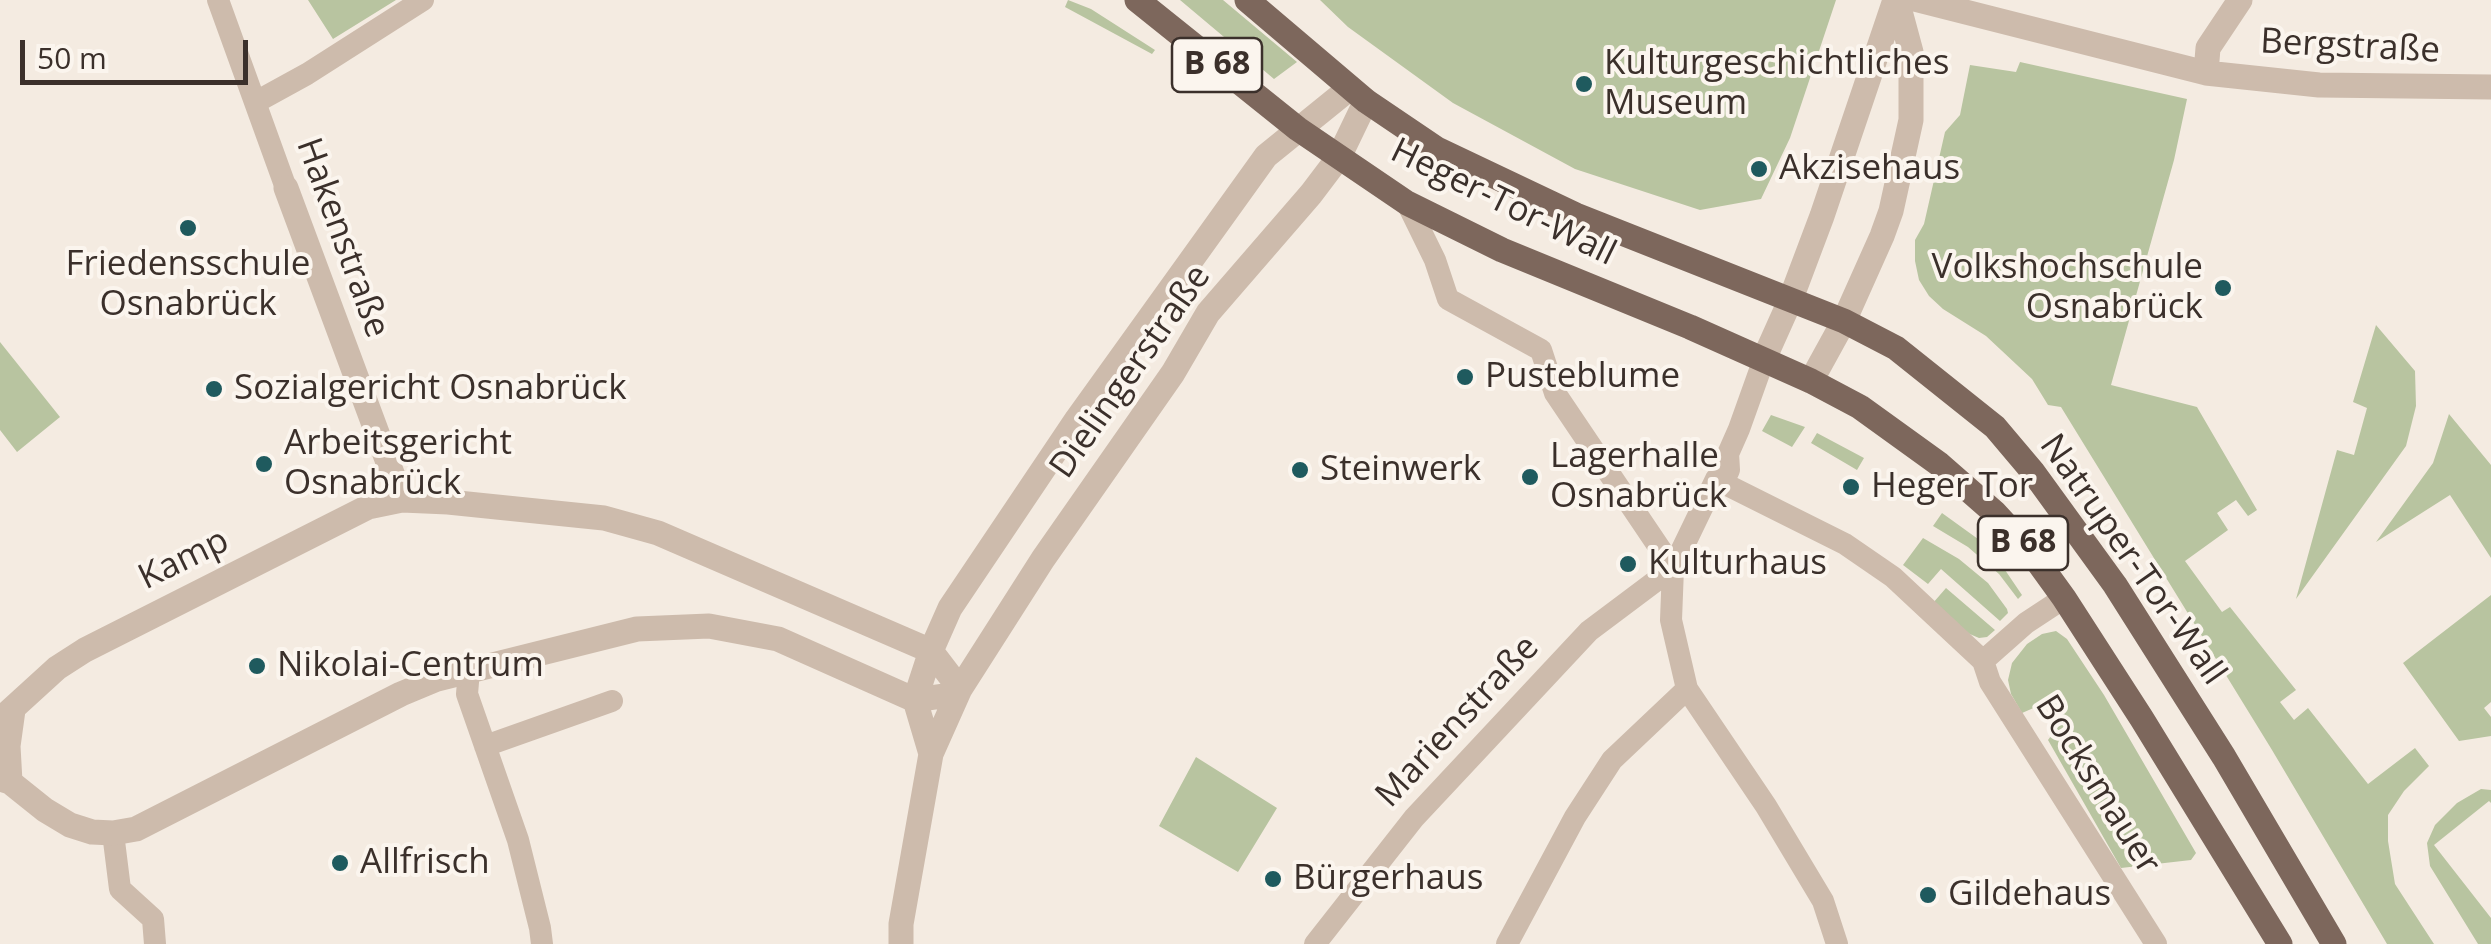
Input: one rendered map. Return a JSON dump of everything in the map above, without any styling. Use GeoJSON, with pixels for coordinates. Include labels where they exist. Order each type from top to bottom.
{"type":"FeatureCollection","features":[{"type":"Feature","properties":{"kind":"main road","name":"Heger-Tor-Wall"},"geometry":{"type":"LineString","coordinates":[[1137,0],[1298,129],[1408,203],[1502,250],[1764,359]]}},
{"type":"Feature","properties":{"kind":"main road","name":"Heger-Tor-Wall"},"geometry":{"type":"LineString","coordinates":[[1246,0],[1358,94],[1438,149],[1576,215],[1790,301]]}},
{"type":"Feature","properties":{"kind":"main road","name":"Natruper-Tor-Wall"},"geometry":{"type":"LineString","coordinates":[[1790,301],[1844,321],[1896,348],[1994,428],[2032,472],[2115,584],[2334,944]]}},
{"type":"Feature","properties":{"kind":"main road","name":"B 68"},"geometry":{"type":"LineString","coordinates":[[1764,359],[1860,407],[1939,464],[1995,513],[2030,551],[2152,735],[2280,944]]}},
{"type":"Feature","properties":{"kind":"street","name":"Hakenstraße"},"geometry":{"type":"LineString","coordinates":[[218,0],[402,500]]}},
{"type":"Feature","properties":{"kind":"street"},"geometry":{"type":"LineString","coordinates":[[256,102],[423,0]]}},
{"type":"Feature","properties":{"kind":"street"},"geometry":{"type":"LineString","coordinates":[[1837,944],[1823,900],[1766,806],[1687,689],[1671,620],[1673,568],[1740,429],[1822,216],[1896,0]]}},
{"type":"Feature","properties":{"kind":"street"},"geometry":{"type":"LineString","coordinates":[[1811,380],[1844,321],[1882,236],[1911,120],[1912,52],[1896,0]]}},
{"type":"Feature","properties":{"kind":"street","name":"Bergstraße"},"geometry":{"type":"LineString","coordinates":[[1918,0],[2206,72],[2319,85],[2491,87]]}},
{"type":"Feature","properties":{"kind":"street","name":"Bergstraße"},"geometry":{"type":"LineString","coordinates":[[2206,72],[2208,48],[2240,0]]}},
{"type":"Feature","properties":{"kind":"street","name":"Dielingerstraße"},"geometry":{"type":"LineString","coordinates":[[931,754],[915,700],[950,608],[1077,420],[1266,156],[1298,129],[1358,94]]}},
{"type":"Feature","properties":{"kind":"street","name":"Dielingerstraße"},"geometry":{"type":"LineString","coordinates":[[898,937],[931,754],[959,692],[1043,560],[1173,373],[1208,313],[1339,158],[1358,94]]}},
{"type":"Feature","properties":{"kind":"street"},"geometry":{"type":"LineString","coordinates":[[1408,203],[1448,299],[1541,350],[1555,393],[1673,568]]}},
{"type":"Feature","properties":{"kind":"street","name":"Bocksmauer"},"geometry":{"type":"LineString","coordinates":[[1725,467],[1893,577],[1983,662],[1990,682],[2156,944]]}},
{"type":"Feature","properties":{"kind":"street"},"geometry":{"type":"LineString","coordinates":[[155,944],[153,919],[120,889],[113,833],[136,829],[437,679],[637,629],[710,626],[778,640],[915,700],[959,692],[931,651],[658,533],[604,518],[402,500]]}},
{"type":"Feature","properties":{"kind":"street","name":"Kamp"},"geometry":{"type":"LineString","coordinates":[[113,833],[70,825],[5,780],[6,715],[57,668],[120,631],[368,507],[402,500]]}},
{"type":"Feature","properties":{"kind":"street","name":"Marienstraße"},"geometry":{"type":"LineString","coordinates":[[1314,944],[1414,818],[1589,631],[1673,568]]}},
{"type":"Feature","properties":{"kind":"street"},"geometry":{"type":"LineString","coordinates":[[1983,662],[2026,623],[2064,598]]}},
{"type":"Feature","properties":{"kind":"street"},"geometry":{"type":"LineString","coordinates":[[469,670],[467,694],[518,840],[542,944]]}},
{"type":"Feature","properties":{"kind":"street"},"geometry":{"type":"LineString","coordinates":[[1507,944],[1575,817],[1612,760],[1687,689]]}},
{"type":"Feature","properties":{"kind":"street"},"geometry":{"type":"LineString","coordinates":[[485,746],[612,701]]}},
{"type":"Feature","properties":{"kind":"green space"},"geometry":{"type":"Polygon","coordinates":[[[308,0],[396,0],[333,39],[308,0]]]}},
{"type":"Feature","properties":{"kind":"green space"},"geometry":{"type":"Polygon","coordinates":[[[1068,0],[1091,9],[1155,50],[1152,54],[1065,7],[1068,0]]]}},
{"type":"Feature","properties":{"kind":"green space"},"geometry":{"type":"Polygon","coordinates":[[[1180,0],[1223,0],[1297,62],[1274,79],[1180,0]]]}},
{"type":"Feature","properties":{"kind":"green space"},"geometry":{"type":"Polygon","coordinates":[[[1320,0],[1836,0],[1790,138],[1761,199],[1700,210],[1575,169],[1453,103],[1348,27],[1320,0]]]}},
{"type":"Feature","properties":{"kind":"green space"},"geometry":{"type":"Polygon","coordinates":[[[2020,62],[2187,99],[2174,160],[2111,385],[2197,407],[2257,510],[2248,516],[2236,500],[2217,513],[2228,530],[2185,561],[2222,612],[2230,607],[2296,690],[2280,702],[2294,720],[2308,708],[2368,784],[2415,748],[2429,766],[2404,791],[2388,815],[2388,841],[2395,884],[2434,944],[2387,944],[2061,407],[2048,405],[2032,379],[1986,336],[1943,309],[1919,280],[1915,240],[1924,224],[1945,132],[1960,115],[1970,65],[2016,72],[2020,62]]]}},
{"type":"Feature","properties":{"kind":"green space"},"geometry":{"type":"Polygon","coordinates":[[[2376,325],[2415,371],[2416,406],[2406,446],[2296,599],[2337,450],[2354,455],[2367,408],[2353,402],[2376,325]]]}},
{"type":"Feature","properties":{"kind":"green space"},"geometry":{"type":"Polygon","coordinates":[[[0,342],[60,417],[17,452],[0,430],[0,342]]]}},
{"type":"Feature","properties":{"kind":"green space"},"geometry":{"type":"Polygon","coordinates":[[[2449,414],[2491,465],[2491,558],[2450,495],[2376,542],[2433,463],[2449,414]]]}},
{"type":"Feature","properties":{"kind":"green space"},"geometry":{"type":"Polygon","coordinates":[[[1771,415],[1805,427],[1792,447],[1762,431],[1771,415]]]}},
{"type":"Feature","properties":{"kind":"green space"},"geometry":{"type":"Polygon","coordinates":[[[1817,433],[1864,458],[1857,470],[1811,443],[1817,433]]]}},
{"type":"Feature","properties":{"kind":"green space"},"geometry":{"type":"Polygon","coordinates":[[[1942,513],[1978,539],[2003,567],[2022,595],[2018,599],[1999,574],[1968,547],[1933,526],[1942,513]]]}},
{"type":"Feature","properties":{"kind":"green space"},"geometry":{"type":"Polygon","coordinates":[[[1923,538],[1959,559],[1988,583],[2008,613],[2000,621],[1941,569],[1928,584],[1903,565],[1923,538]]]}},
{"type":"Feature","properties":{"kind":"green space"},"geometry":{"type":"Polygon","coordinates":[[[1946,588],[1995,630],[1979,638],[1965,632],[1933,603],[1946,588]]]}},
{"type":"Feature","properties":{"kind":"green space"},"geometry":{"type":"Polygon","coordinates":[[[2491,595],[2491,702],[2484,708],[2491,717],[2491,736],[2459,741],[2403,663],[2491,595]]]}},
{"type":"Feature","properties":{"kind":"green space"},"geometry":{"type":"Polygon","coordinates":[[[2056,631],[2067,639],[2104,695],[2196,853],[2191,860],[2121,868],[2048,740],[2059,725],[2045,703],[2022,713],[2008,680],[2012,663],[2027,644],[2056,631]]]}},
{"type":"Feature","properties":{"kind":"green space"},"geometry":{"type":"Polygon","coordinates":[[[1196,757],[1277,808],[1238,872],[1159,826],[1196,757]]]}},
{"type":"Feature","properties":{"kind":"green space"},"geometry":{"type":"Polygon","coordinates":[[[2481,789],[2491,790],[2491,803],[2434,845],[2491,918],[2491,944],[2478,944],[2430,866],[2427,843],[2435,825],[2457,803],[2481,789]]]}},
{"type":"Feature","properties":{"kind":"place","name":"Kulturgeschichtliches Museum"},"geometry":{"type":"Point","coordinates":[1584,84]}},
{"type":"Feature","properties":{"kind":"place","name":"Akzisehaus"},"geometry":{"type":"Point","coordinates":[1759,169]}},
{"type":"Feature","properties":{"kind":"place","name":"Friedensschule Osnabrück"},"geometry":{"type":"Point","coordinates":[188,228]}},
{"type":"Feature","properties":{"kind":"place","name":"Volkshochschule Osnabrück"},"geometry":{"type":"Point","coordinates":[2223,288]}},
{"type":"Feature","properties":{"kind":"place","name":"Pusteblume"},"geometry":{"type":"Point","coordinates":[1465,377]}},
{"type":"Feature","properties":{"kind":"place","name":"Sozialgericht Osnabrück"},"geometry":{"type":"Point","coordinates":[214,389]}},
{"type":"Feature","properties":{"kind":"place","name":"Arbeitsgericht Osnabrück"},"geometry":{"type":"Point","coordinates":[264,464]}},
{"type":"Feature","properties":{"kind":"place","name":"Steinwerk"},"geometry":{"type":"Point","coordinates":[1300,470]}},
{"type":"Feature","properties":{"kind":"place","name":"Lagerhalle Osnabrück"},"geometry":{"type":"Point","coordinates":[1530,477]}},
{"type":"Feature","properties":{"kind":"place","name":"Heger Tor"},"geometry":{"type":"Point","coordinates":[1851,487]}},
{"type":"Feature","properties":{"kind":"place","name":"Kulturhaus"},"geometry":{"type":"Point","coordinates":[1628,564]}},
{"type":"Feature","properties":{"kind":"place","name":"Nikolai-Centrum"},"geometry":{"type":"Point","coordinates":[257,666]}},
{"type":"Feature","properties":{"kind":"place","name":"Allfrisch"},"geometry":{"type":"Point","coordinates":[340,863]}},
{"type":"Feature","properties":{"kind":"place","name":"Bürgerhaus"},"geometry":{"type":"Point","coordinates":[1273,879]}},
{"type":"Feature","properties":{"kind":"place","name":"Gildehaus"},"geometry":{"type":"Point","coordinates":[1928,895]}}]}
